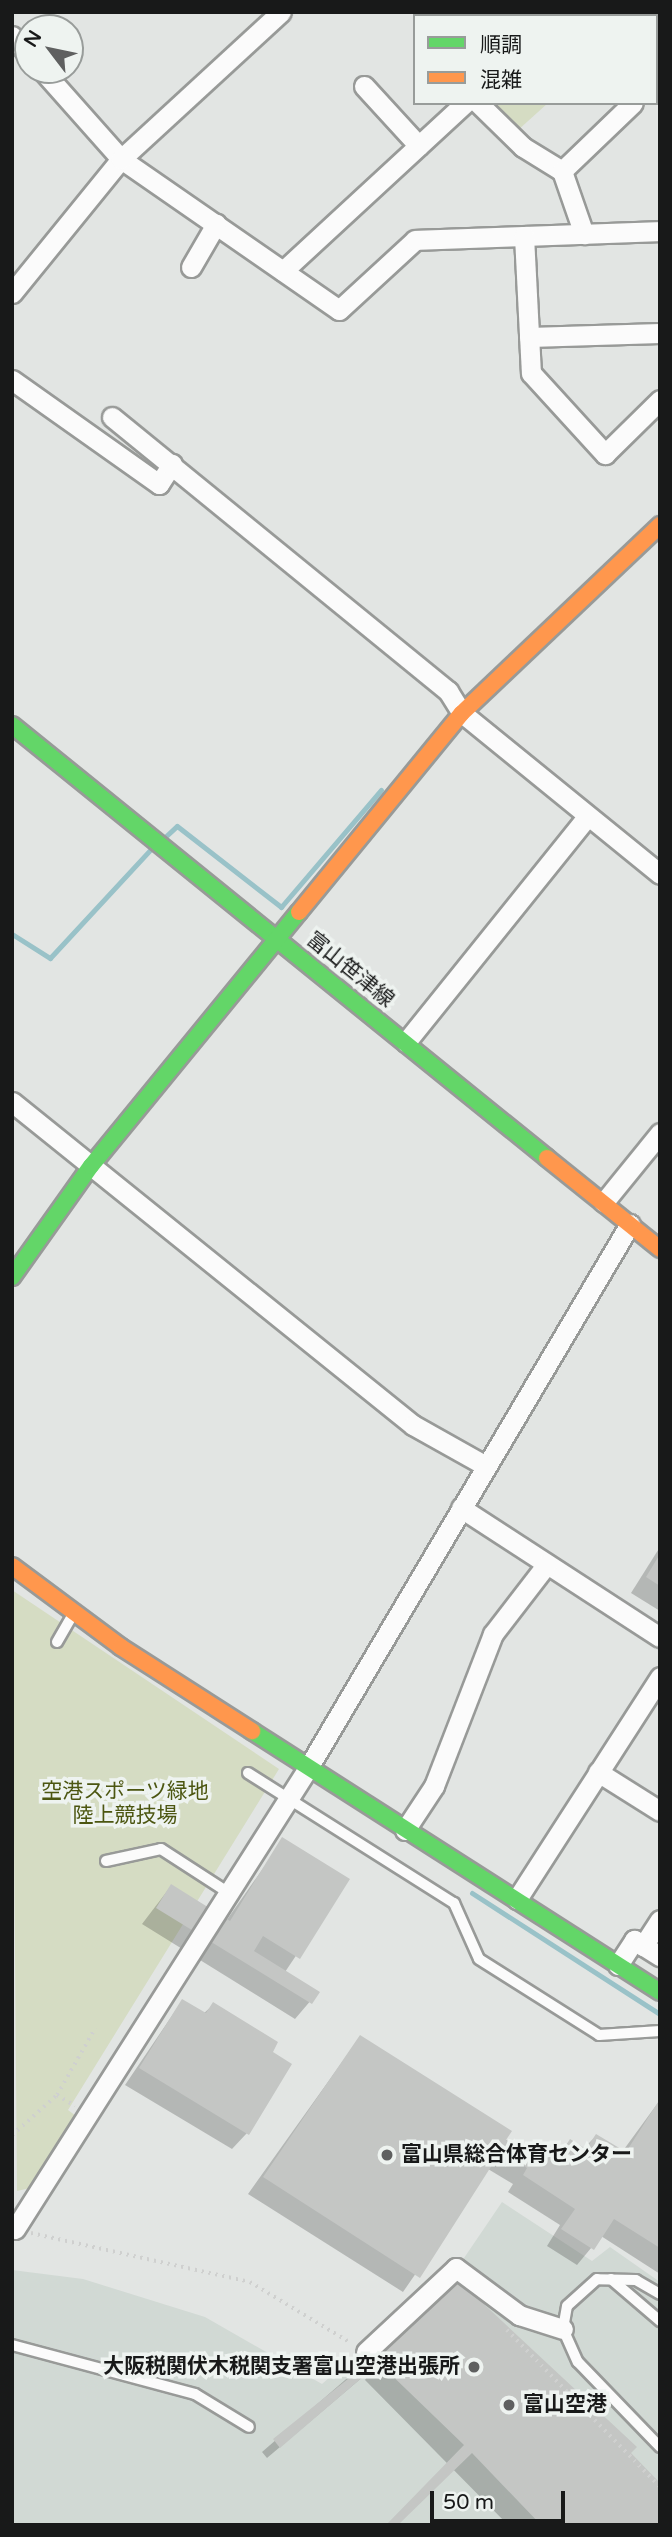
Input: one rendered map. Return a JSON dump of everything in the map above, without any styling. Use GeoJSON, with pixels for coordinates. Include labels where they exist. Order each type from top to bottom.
{"type":"FeatureCollection","features":[{"type":"Feature","properties":{"kind":"street"},"geometry":{"type":"LineString","coordinates":[[12,293],[121,159],[281,12]]}},
{"type":"Feature","properties":{"kind":"street"},"geometry":{"type":"LineString","coordinates":[[54,84],[121,159],[339,310],[415,240],[660,230]]}},
{"type":"Feature","properties":{"kind":"street"},"geometry":{"type":"LineString","coordinates":[[364,86],[419,146]]}},
{"type":"Feature","properties":{"kind":"street"},"geometry":{"type":"LineString","coordinates":[[283,271],[463,105]]}},
{"type":"Feature","properties":{"kind":"street"},"geometry":{"type":"LineString","coordinates":[[480,105],[523,147],[562,171],[584,234]]}},
{"type":"Feature","properties":{"kind":"street"},"geometry":{"type":"LineString","coordinates":[[562,171],[631,105]]}},
{"type":"Feature","properties":{"kind":"street"},"geometry":{"type":"LineString","coordinates":[[191,267],[216,224]]}},
{"type":"Feature","properties":{"kind":"street"},"geometry":{"type":"LineString","coordinates":[[524,236],[531,373],[605,454],[660,400]]}},
{"type":"Feature","properties":{"kind":"street"},"geometry":{"type":"LineString","coordinates":[[529,337],[660,333]]}},
{"type":"Feature","properties":{"kind":"street"},"geometry":{"type":"LineString","coordinates":[[12,380],[159,484],[172,464]]}},
{"type":"Feature","properties":{"kind":"street"},"geometry":{"type":"LineString","coordinates":[[112,417],[448,691],[462,713],[660,874]]}},
{"type":"Feature","properties":{"kind":"street"},"geometry":{"type":"LineString","coordinates":[[12,1277],[91,1166],[462,713],[660,525]]}},
{"type":"Feature","properties":{"kind":"street","name":"富山笹津線"},"geometry":{"type":"LineString","coordinates":[[12,725],[660,1249]]}},
{"type":"Feature","properties":{"kind":"street"},"geometry":{"type":"LineString","coordinates":[[406,1042],[587,816]]}},
{"type":"Feature","properties":{"kind":"street"},"geometry":{"type":"LineString","coordinates":[[12,1102],[413,1425],[486,1466]]}},
{"type":"Feature","properties":{"kind":"street"},"geometry":{"type":"LineString","coordinates":[[604,1202],[660,1133]]}},
{"type":"Feature","properties":{"kind":"street"},"geometry":{"type":"LineString","coordinates":[[15,2229],[116,2079],[308,1768],[630,1224]]}},
{"type":"Feature","properties":{"kind":"street"},"geometry":{"type":"LineString","coordinates":[[461,1508],[660,1637]]}},
{"type":"Feature","properties":{"kind":"street"},"geometry":{"type":"LineString","coordinates":[[405,1830],[434,1786],[492,1634],[547,1564]]}},
{"type":"Feature","properties":{"kind":"street"},"geometry":{"type":"LineString","coordinates":[[12,1566],[74,1614],[308,1768],[660,1992]]}},
{"type":"Feature","properties":{"kind":"street"},"geometry":{"type":"LineString","coordinates":[[517,1899],[660,1677]]}},
{"type":"Feature","properties":{"kind":"street"},"geometry":{"type":"LineString","coordinates":[[598,1772],[660,1811]]}},
{"type":"Feature","properties":{"kind":"street"},"geometry":{"type":"LineString","coordinates":[[618,1965],[634,1940],[651,1951],[660,1920]]}},
{"type":"Feature","properties":{"kind":"street"},"geometry":{"type":"LineString","coordinates":[[366,2351],[405,2308],[456,2268],[519,2315],[564,2329]]}},
{"type":"Feature","properties":{"kind":"lane"},"geometry":{"type":"LineString","coordinates":[[57,1642],[74,1614]]}},
{"type":"Feature","properties":{"kind":"lane"},"geometry":{"type":"LineString","coordinates":[[248,1773],[454,1903],[479,1959],[599,2035],[660,2031]]}},
{"type":"Feature","properties":{"kind":"lane"},"geometry":{"type":"LineString","coordinates":[[106,1861],[161,1849],[229,1893]]}},
{"type":"Feature","properties":{"kind":"lane"},"geometry":{"type":"LineString","coordinates":[[597,2279],[628,2288],[660,2321]]}},
{"type":"Feature","properties":{"kind":"lane"},"geometry":{"type":"LineString","coordinates":[[660,2294],[636,2280],[597,2279],[567,2306],[564,2329],[578,2361],[660,2448]]}},
{"type":"Feature","properties":{"kind":"lane"},"geometry":{"type":"LineString","coordinates":[[12,2345],[195,2393],[249,2427]]}},
{"type":"Feature","properties":{"kind":"path"},"geometry":{"type":"LineString","coordinates":[[12,2135],[57,2095],[95,2028]]}},
{"type":"Feature","properties":{"kind":"path"},"geometry":{"type":"LineString","coordinates":[[57,2095],[93,2113]]}},
{"type":"Feature","properties":{"kind":"path"},"geometry":{"type":"LineString","coordinates":[[15,2229],[250,2282],[366,2351]]}},
{"type":"Feature","properties":{"kind":"path"},"geometry":{"type":"LineString","coordinates":[[503,2326],[660,2487]]}},
{"type":"Feature","properties":{"kind":"shaded area","name":"富山空港"},"geometry":{"type":"Polygon","coordinates":[[[502,2202],[592,2261],[610,2247],[660,2282],[660,2525],[12,2525],[12,2270],[83,2279],[205,2317],[322,2384],[462,2261],[502,2202]]]}},
{"type":"Feature","properties":{"kind":"green space"},"geometry":{"type":"Polygon","coordinates":[[[493,105],[546,105],[517,131],[493,105]]]}},
{"type":"Feature","properties":{"kind":"green space","name":"空港スポーツ緑地 陸上競技場"},"geometry":{"type":"Polygon","coordinates":[[[12,1590],[279,1769],[68,2110],[76,2116],[30,2188],[17,2191],[12,1590]]]}},
{"type":"Feature","properties":{"kind":"building"},"geometry":{"type":"Polygon","coordinates":[[[660,1554],[660,1586],[646,1577],[660,1554]]]}},
{"type":"Feature","properties":{"kind":"building"},"geometry":{"type":"Polygon","coordinates":[[[282,1837],[350,1879],[300,1959],[263,1936],[254,1951],[320,1992],[312,2004],[156,1908],[171,1884],[230,1921],[282,1837]]]}},
{"type":"Feature","properties":{"kind":"building"},"geometry":{"type":"Polygon","coordinates":[[[182,1999],[206,2013],[213,2002],[278,2042],[273,2052],[292,2064],[249,2135],[139,2068],[182,1999]]]}},
{"type":"Feature","properties":{"kind":"building","name":"富山県総合体育センター"},"geometry":{"type":"Polygon","coordinates":[[[360,2035],[512,2131],[506,2140],[535,2158],[545,2142],[561,2153],[570,2139],[586,2149],[596,2134],[626,2152],[660,2099],[660,2248],[614,2219],[594,2250],[561,2229],[575,2209],[523,2175],[527,2168],[501,2151],[420,2278],[263,2177],[360,2035]]]}},
{"type":"Feature","properties":{"kind":"building","name":"富山空港"},"geometry":{"type":"Polygon","coordinates":[[[458,2280],[637,2447],[631,2453],[660,2483],[660,2525],[541,2525],[472,2453],[398,2525],[386,2525],[464,2445],[379,2363],[280,2448],[273,2439],[389,2346],[458,2280]]]}},
{"type":"Feature","properties":{"kind":"waterway"},"geometry":{"type":"LineString","coordinates":[[165,837],[177,826],[281,907],[381,790]]}},
{"type":"Feature","properties":{"kind":"waterway"},"geometry":{"type":"LineString","coordinates":[[12,934],[50,958],[150,850]]}},
{"type":"Feature","properties":{"kind":"waterway"},"geometry":{"type":"LineString","coordinates":[[472,1893],[660,2014]]}},
{"type":"Feature","properties":{"kind":"traffic: fast"},"geometry":{"type":"LineString","coordinates":[[12,725],[547,1158]]}},
{"type":"Feature","properties":{"kind":"traffic: fast"},"geometry":{"type":"LineString","coordinates":[[12,1277],[91,1166],[299,912]]}},
{"type":"Feature","properties":{"kind":"traffic: fast"},"geometry":{"type":"LineString","coordinates":[[252,1731],[660,1992]]}},
{"type":"Feature","properties":{"kind":"traffic: slow"},"geometry":{"type":"LineString","coordinates":[[299,912],[462,713],[660,525]]}},
{"type":"Feature","properties":{"kind":"traffic: slow"},"geometry":{"type":"LineString","coordinates":[[547,1158],[660,1249]]}},
{"type":"Feature","properties":{"kind":"traffic: slow"},"geometry":{"type":"LineString","coordinates":[[12,1566],[121,1647],[252,1731]]}},
{"type":"Feature","properties":{"kind":"place","name":"富山県総合体育センター"},"geometry":{"type":"Point","coordinates":[387,2155]}},
{"type":"Feature","properties":{"kind":"place","name":"大阪税関伏木税関支署富山空港出張所"},"geometry":{"type":"Point","coordinates":[474,2367]}},
{"type":"Feature","properties":{"kind":"place","name":"富山空港"},"geometry":{"type":"Point","coordinates":[509,2405]}}]}
